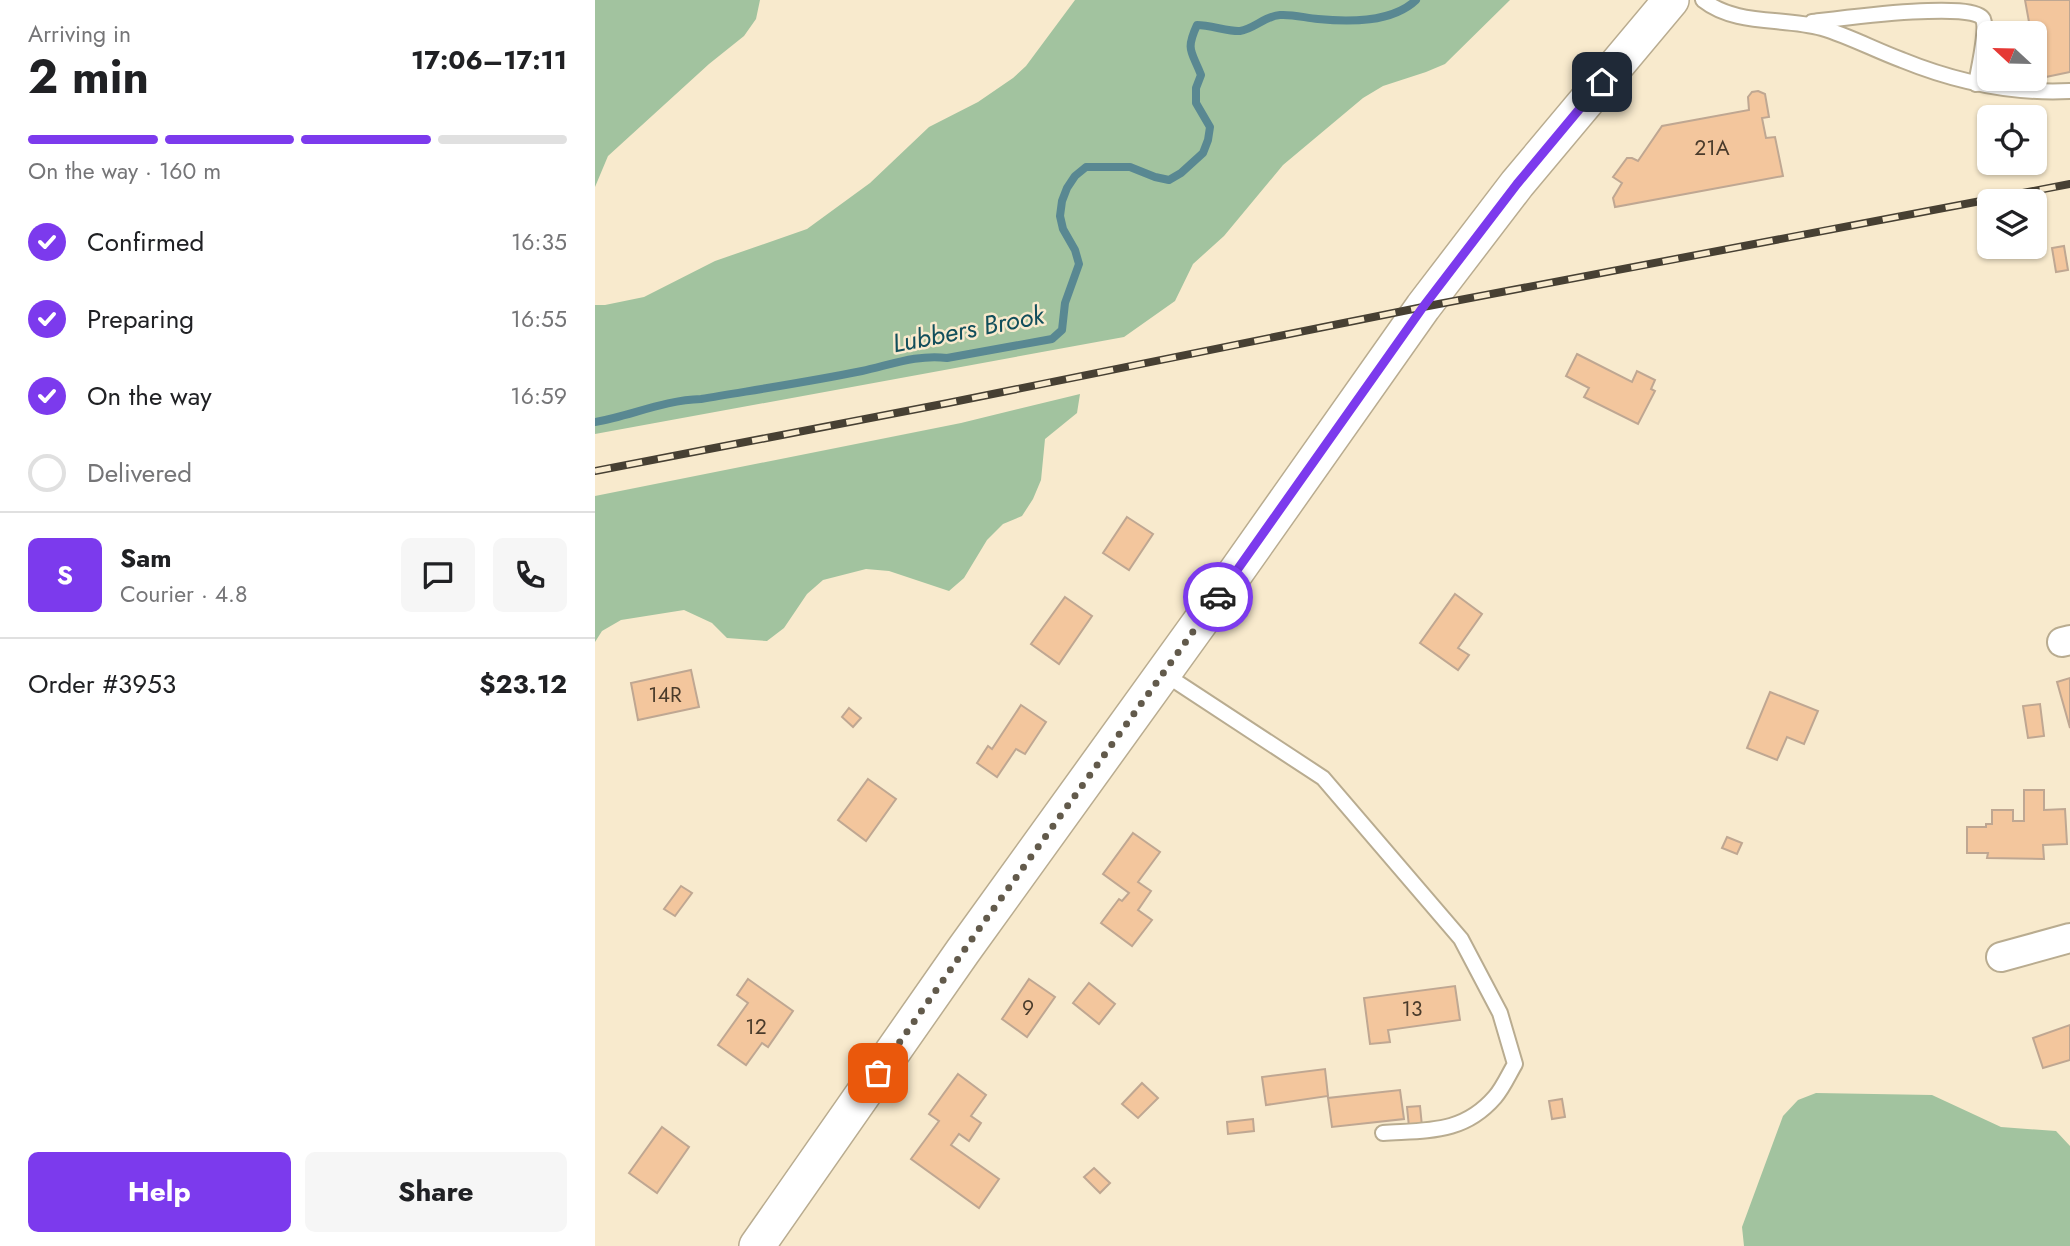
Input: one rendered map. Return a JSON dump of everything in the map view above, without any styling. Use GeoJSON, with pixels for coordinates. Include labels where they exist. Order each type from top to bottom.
{"type":"FeatureCollection","features":[{"type":"Feature","properties":{"kind":"street"},"geometry":{"type":"LineString","coordinates":[[757,1246],[971,939],[1423,307],[1517,184],[1671,0]]}},
{"type":"Feature","properties":{"kind":"street"},"geometry":{"type":"LineString","coordinates":[[2001,957],[2070,938]]}},
{"type":"Feature","properties":{"kind":"lane"},"geometry":{"type":"LineString","coordinates":[[1703,0],[1713,8],[1729,14],[1801,24],[1837,33],[1927,70],[1976,84],[2013,91],[2070,91]]}},
{"type":"Feature","properties":{"kind":"lane"},"geometry":{"type":"LineString","coordinates":[[1801,24],[1926,9],[1970,10],[1983,18],[1982,49],[1976,84]]}},
{"type":"Feature","properties":{"kind":"lane"},"geometry":{"type":"LineString","coordinates":[[1163,673],[1323,778],[1461,939],[1500,1013],[1515,1063],[1496,1096],[1475,1116],[1446,1128],[1383,1133]]}},
{"type":"Feature","properties":{"kind":"green space"},"geometry":{"type":"Polygon","coordinates":[[[595,0],[760,0],[756,19],[744,36],[709,64],[608,156],[595,187],[595,0]]]}},
{"type":"Feature","properties":{"kind":"green space"},"geometry":{"type":"Polygon","coordinates":[[[1075,0],[1510,0],[1445,64],[1383,86],[1363,98],[1283,165],[1224,236],[1193,264],[1175,301],[1124,337],[595,434],[595,305],[644,297],[715,261],[807,229],[870,183],[929,127],[978,102],[1013,78],[1026,66],[1075,0]]]}},
{"type":"Feature","properties":{"kind":"green space"},"geometry":{"type":"Polygon","coordinates":[[[1080,394],[1077,413],[1045,439],[1041,480],[1022,516],[1003,524],[987,540],[964,578],[949,591],[889,571],[866,569],[823,580],[807,594],[784,628],[767,641],[727,638],[712,623],[684,610],[621,620],[602,631],[595,642],[595,496],[961,423],[1080,394]]]}},
{"type":"Feature","properties":{"kind":"green space"},"geometry":{"type":"Polygon","coordinates":[[[1816,1093],[1932,1095],[2001,1127],[2056,1131],[2070,1146],[2070,1246],[1744,1246],[1742,1227],[1783,1116],[1798,1100],[1816,1093]]]}},
{"type":"Feature","properties":{"kind":"building"},"geometry":{"type":"Polygon","coordinates":[[[2025,0],[2070,0],[2070,72],[2047,77],[2047,21],[2029,21],[2025,0]]]}},
{"type":"Feature","properties":{"kind":"building"},"geometry":{"type":"Polygon","coordinates":[[[1752,92],[1765,94],[1769,117],[1762,118],[1766,138],[1775,137],[1783,176],[1615,207],[1613,198],[1622,183],[1613,177],[1627,158],[1638,161],[1662,126],[1749,110],[1748,97],[1752,92]]]}},
{"type":"Feature","properties":{"kind":"building"},"geometry":{"type":"Polygon","coordinates":[[[2064,246],[2068,270],[2056,272],[2052,248],[2064,246]]]}},
{"type":"Feature","properties":{"kind":"building"},"geometry":{"type":"Polygon","coordinates":[[[1577,354],[1632,382],[1637,371],[1655,380],[1651,389],[1655,391],[1638,424],[1584,397],[1589,388],[1566,376],[1577,354]]]}},
{"type":"Feature","properties":{"kind":"building"},"geometry":{"type":"Polygon","coordinates":[[[1127,517],[1153,534],[1129,570],[1103,553],[1127,517]]]}},
{"type":"Feature","properties":{"kind":"building"},"geometry":{"type":"Polygon","coordinates":[[[1455,594],[1482,614],[1458,648],[1469,655],[1458,670],[1420,643],[1455,594]]]}},
{"type":"Feature","properties":{"kind":"building"},"geometry":{"type":"Polygon","coordinates":[[[1065,597],[1092,616],[1059,664],[1031,644],[1065,597]]]}},
{"type":"Feature","properties":{"kind":"building"},"geometry":{"type":"Polygon","coordinates":[[[691,670],[699,707],[638,720],[631,683],[691,670]]]}},
{"type":"Feature","properties":{"kind":"building"},"geometry":{"type":"Polygon","coordinates":[[[2070,678],[2070,728],[2057,682],[2070,678]]]}},
{"type":"Feature","properties":{"kind":"building"},"geometry":{"type":"Polygon","coordinates":[[[1770,692],[1818,711],[1804,744],[1787,737],[1777,760],[1747,748],[1770,692]]]}},
{"type":"Feature","properties":{"kind":"building"},"geometry":{"type":"Polygon","coordinates":[[[2040,704],[2044,736],[2028,738],[2023,706],[2040,704]]]}},
{"type":"Feature","properties":{"kind":"building"},"geometry":{"type":"Polygon","coordinates":[[[1021,705],[1046,722],[1025,754],[1016,749],[997,777],[977,763],[988,746],[992,749],[1021,705]]]}},
{"type":"Feature","properties":{"kind":"building"},"geometry":{"type":"Polygon","coordinates":[[[849,708],[861,718],[853,727],[842,717],[849,708]]]}},
{"type":"Feature","properties":{"kind":"building"},"geometry":{"type":"Polygon","coordinates":[[[868,779],[896,799],[866,841],[838,820],[868,779]]]}},
{"type":"Feature","properties":{"kind":"building"},"geometry":{"type":"Polygon","coordinates":[[[2024,790],[2044,790],[2044,810],[2065,809],[2067,844],[2043,845],[2044,859],[1987,858],[1988,853],[1967,853],[1967,827],[1986,827],[1986,824],[1992,824],[1992,810],[2013,810],[2013,821],[2024,821],[2024,790]]]}},
{"type":"Feature","properties":{"kind":"building"},"geometry":{"type":"Polygon","coordinates":[[[1133,833],[1160,852],[1138,882],[1151,891],[1138,910],[1152,920],[1132,946],[1101,923],[1119,899],[1122,901],[1129,893],[1103,874],[1133,833]]]}},
{"type":"Feature","properties":{"kind":"building"},"geometry":{"type":"Polygon","coordinates":[[[1727,837],[1742,843],[1737,854],[1722,848],[1727,837]]]}},
{"type":"Feature","properties":{"kind":"building"},"geometry":{"type":"Polygon","coordinates":[[[681,886],[692,893],[675,916],[664,909],[681,886]]]}},
{"type":"Feature","properties":{"kind":"building"},"geometry":{"type":"Polygon","coordinates":[[[748,979],[793,1011],[768,1047],[762,1043],[746,1065],[718,1045],[748,1003],[737,995],[748,979]]]}},
{"type":"Feature","properties":{"kind":"building"},"geometry":{"type":"Polygon","coordinates":[[[1029,979],[1055,997],[1027,1037],[1002,1019],[1029,979]]]}},
{"type":"Feature","properties":{"kind":"building"},"geometry":{"type":"Polygon","coordinates":[[[1089,983],[1115,1004],[1099,1024],[1073,1003],[1089,983]]]}},
{"type":"Feature","properties":{"kind":"building"},"geometry":{"type":"Polygon","coordinates":[[[1455,986],[1460,1020],[1388,1030],[1390,1042],[1370,1044],[1364,998],[1455,986]]]}},
{"type":"Feature","properties":{"kind":"building"},"geometry":{"type":"Polygon","coordinates":[[[2070,1025],[2070,1060],[2043,1068],[2033,1038],[2070,1025]]]}},
{"type":"Feature","properties":{"kind":"building"},"geometry":{"type":"Polygon","coordinates":[[[1325,1069],[1328,1096],[1266,1105],[1262,1077],[1325,1069]]]}},
{"type":"Feature","properties":{"kind":"building"},"geometry":{"type":"Polygon","coordinates":[[[958,1074],[986,1095],[971,1116],[981,1123],[969,1141],[959,1134],[951,1145],[999,1179],[979,1208],[911,1159],[939,1121],[929,1114],[958,1074]]]}},
{"type":"Feature","properties":{"kind":"building"},"geometry":{"type":"Polygon","coordinates":[[[1142,1083],[1158,1098],[1138,1118],[1122,1104],[1142,1083]]]}},
{"type":"Feature","properties":{"kind":"building"},"geometry":{"type":"Polygon","coordinates":[[[1400,1090],[1404,1119],[1332,1127],[1328,1098],[1400,1090]]]}},
{"type":"Feature","properties":{"kind":"building"},"geometry":{"type":"Polygon","coordinates":[[[1562,1099],[1565,1117],[1552,1119],[1549,1101],[1562,1099]]]}},
{"type":"Feature","properties":{"kind":"building"},"geometry":{"type":"Polygon","coordinates":[[[1420,1106],[1422,1126],[1409,1127],[1407,1107],[1420,1106]]]}},
{"type":"Feature","properties":{"kind":"building"},"geometry":{"type":"Polygon","coordinates":[[[1253,1119],[1254,1131],[1228,1134],[1227,1122],[1253,1119]]]}},
{"type":"Feature","properties":{"kind":"building"},"geometry":{"type":"Polygon","coordinates":[[[662,1127],[689,1147],[657,1193],[629,1173],[662,1127]]]}},
{"type":"Feature","properties":{"kind":"building"},"geometry":{"type":"Polygon","coordinates":[[[1094,1168],[1110,1183],[1100,1193],[1084,1177],[1094,1168]]]}},
{"type":"Feature","properties":{"kind":"waterway","name":"Lubbers Brook"},"geometry":{"type":"LineString","coordinates":[[595,422],[674,402],[822,379],[915,359],[947,358],[1052,339],[1062,330],[1065,303],[1079,264],[1060,216],[1062,201],[1075,176],[1086,167],[1130,167],[1169,180],[1203,153],[1210,127],[1196,103],[1196,88],[1201,75],[1193,55],[1191,40],[1197,25],[1240,31],[1280,15],[1330,20],[1370,19],[1395,13],[1416,0]]}},
{"type":"Feature","properties":{"kind":"railway"},"geometry":{"type":"LineString","coordinates":[[595,471],[1423,307],[2070,184]]}},
{"type":"Feature","properties":{"kind":"way so far"},"geometry":{"type":"LineString","coordinates":[[878,1073],[1218,597]]}},
{"type":"Feature","properties":{"kind":"route"},"geometry":{"type":"LineString","coordinates":[[1218,597],[1423,307],[1517,184],[1602,82]]}}]}
